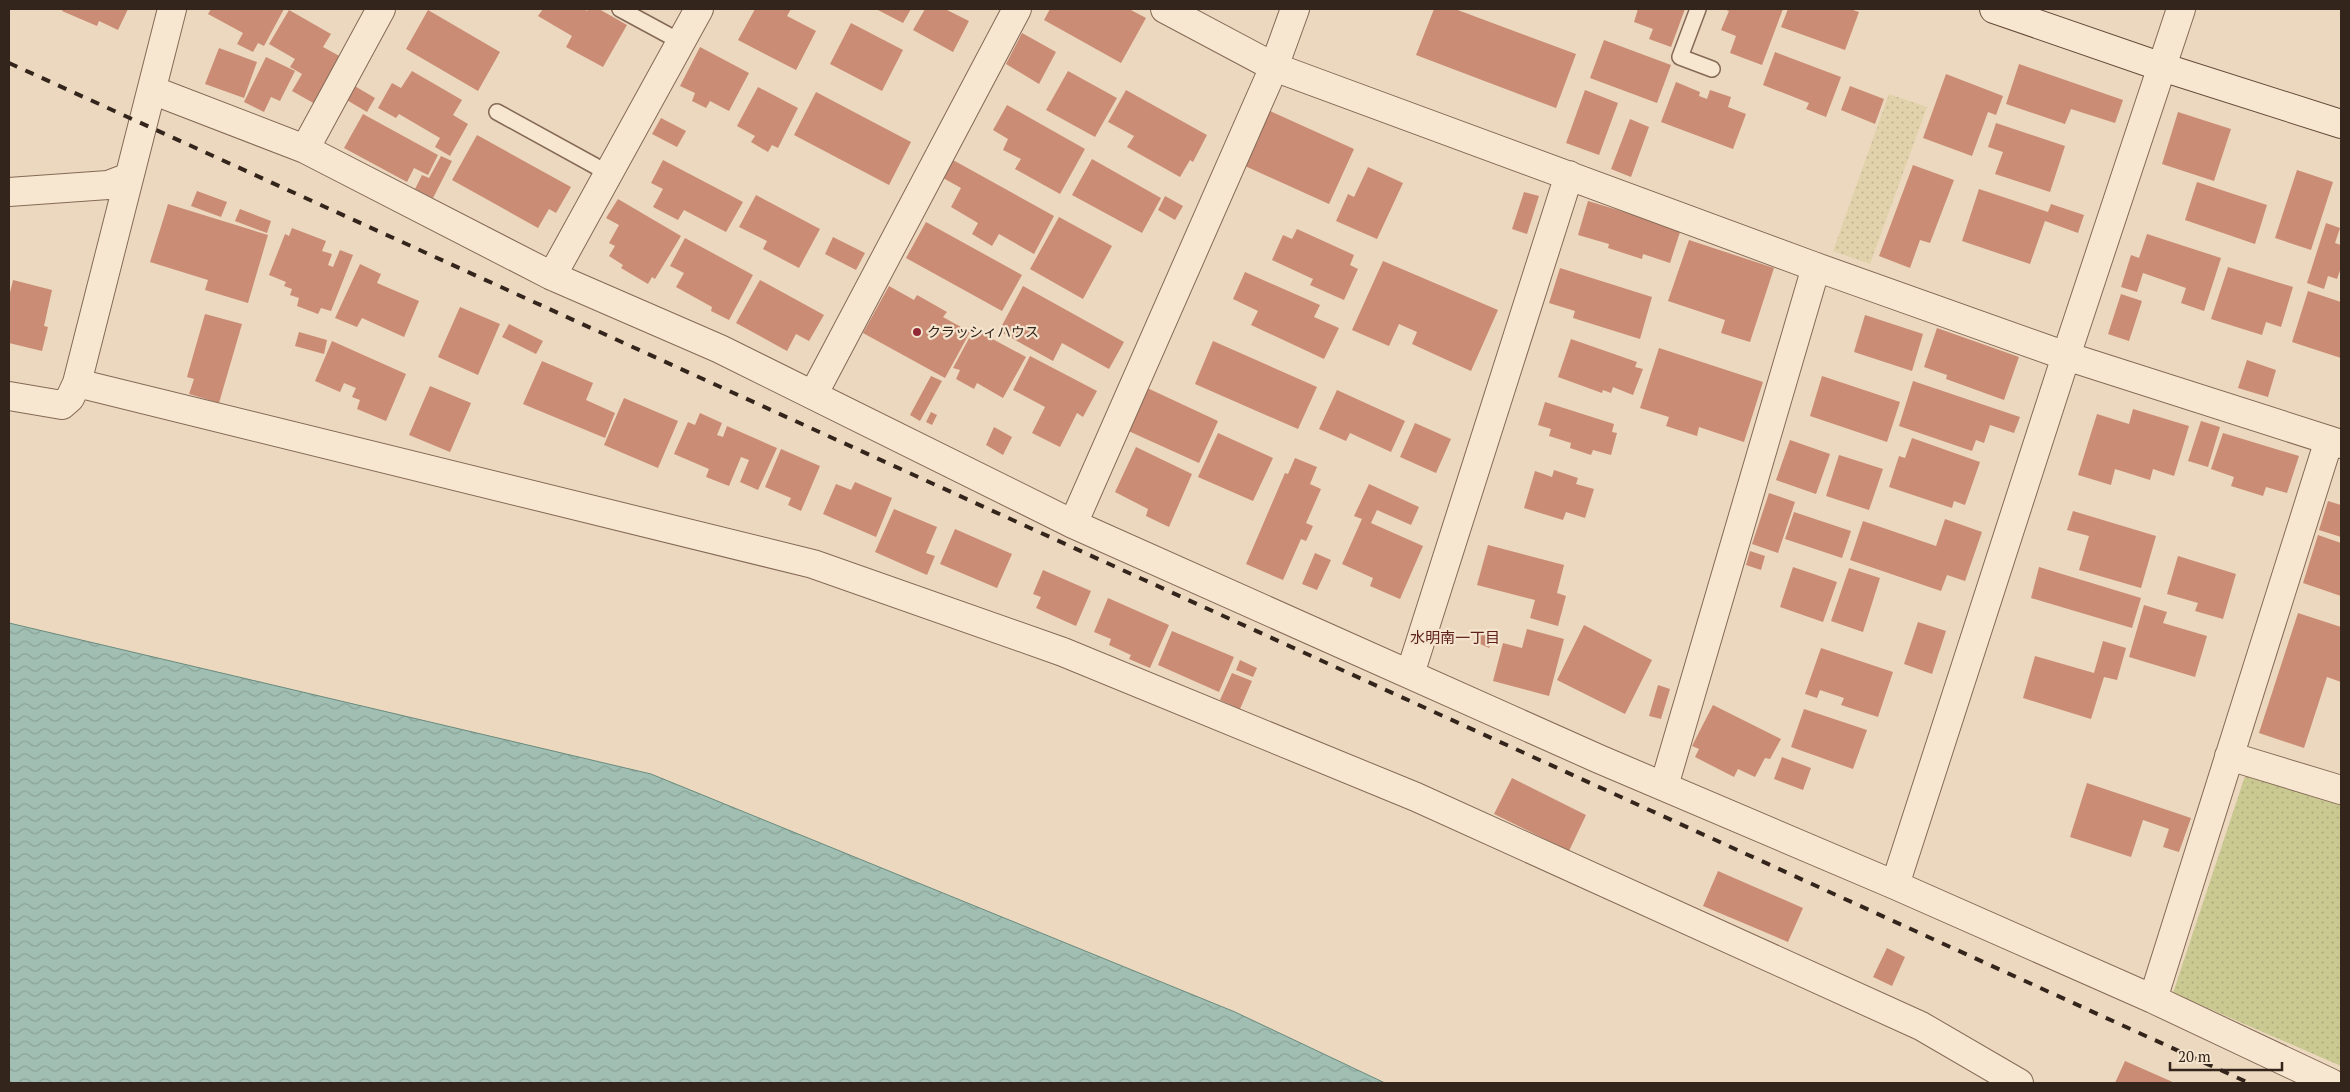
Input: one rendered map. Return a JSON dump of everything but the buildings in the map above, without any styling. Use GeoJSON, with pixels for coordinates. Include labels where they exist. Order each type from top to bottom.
{"type":"FeatureCollection","features":[{"type":"Feature","properties":{"kind":"street"},"geometry":{"type":"LineString","coordinates":[[9,396],[62,406],[70,398],[76,383],[172,9]]}},
{"type":"Feature","properties":{"kind":"street"},"geometry":{"type":"LineString","coordinates":[[304,148],[382,9]]}},
{"type":"Feature","properties":{"kind":"street"},"geometry":{"type":"LineString","coordinates":[[552,276],[699,9]]}},
{"type":"Feature","properties":{"kind":"street"},"geometry":{"type":"LineString","coordinates":[[813,395],[1017,9]]}},
{"type":"Feature","properties":{"kind":"street"},"geometry":{"type":"LineString","coordinates":[[1165,9],[1274,67],[1816,267],[2066,356],[2335,442],[2229,756],[2153,999]]}},
{"type":"Feature","properties":{"kind":"street"},"geometry":{"type":"LineString","coordinates":[[1073,524],[1274,67],[1295,9]]}},
{"type":"Feature","properties":{"kind":"street"},"geometry":{"type":"LineString","coordinates":[[1994,9],[2162,67],[2341,124]]}},
{"type":"Feature","properties":{"kind":"street"},"geometry":{"type":"LineString","coordinates":[[1895,885],[2066,356],[2181,9]]}},
{"type":"Feature","properties":{"kind":"street"},"geometry":{"type":"LineString","coordinates":[[152,90],[304,148],[552,276],[720,349],[1073,524],[1664,786],[2153,999],[2331,1083]]}},
{"type":"Feature","properties":{"kind":"street"},"geometry":{"type":"LineString","coordinates":[[1410,674],[1569,175]]}},
{"type":"Feature","properties":{"kind":"street"},"geometry":{"type":"LineString","coordinates":[[9,192],[108,185],[129,177]]}},
{"type":"Feature","properties":{"kind":"street"},"geometry":{"type":"LineString","coordinates":[[1664,786],[1816,267]]}},
{"type":"Feature","properties":{"kind":"street"},"geometry":{"type":"LineString","coordinates":[[76,383],[813,564],[1063,652],[1416,797],[1920,1026],[2019,1083]]}},
{"type":"Feature","properties":{"kind":"street"},"geometry":{"type":"LineString","coordinates":[[2229,756],[2341,790]]}},
{"type":"Feature","properties":{"kind":"lane"},"geometry":{"type":"LineString","coordinates":[[620,9],[681,42]]}},
{"type":"Feature","properties":{"kind":"lane"},"geometry":{"type":"LineString","coordinates":[[1698,9],[1680,57],[1712,69]]}},
{"type":"Feature","properties":{"kind":"lane"},"geometry":{"type":"LineString","coordinates":[[497,112],[608,173]]}},
{"type":"Feature","properties":{"kind":"shaded area"},"geometry":{"type":"Polygon","coordinates":[[[1889,94],[1927,107],[1870,264],[1833,251],[1889,94]]]}},
{"type":"Feature","properties":{"kind":"shaded area"},"geometry":{"type":"Polygon","coordinates":[[[2248,767],[2341,800],[2341,1066],[2173,993],[2248,767]]]}},
{"type":"Feature","properties":{"kind":"water"},"geometry":{"type":"Polygon","coordinates":[[[9,623],[651,774],[1235,1012],[1385,1083],[9,1083],[9,623]]]}},
{"type":"Feature","properties":{"kind":"railway"},"geometry":{"type":"LineString","coordinates":[[9,63],[2249,1083]]}},
{"type":"Feature","properties":{"kind":"place","name":"クラッシィハウス"},"geometry":{"type":"Point","coordinates":[917,332]}},
{"type":"Feature","properties":{"kind":"district","name":"水明南一丁目"},"geometry":{"type":"Point","coordinates":[1455,638]}}]}
